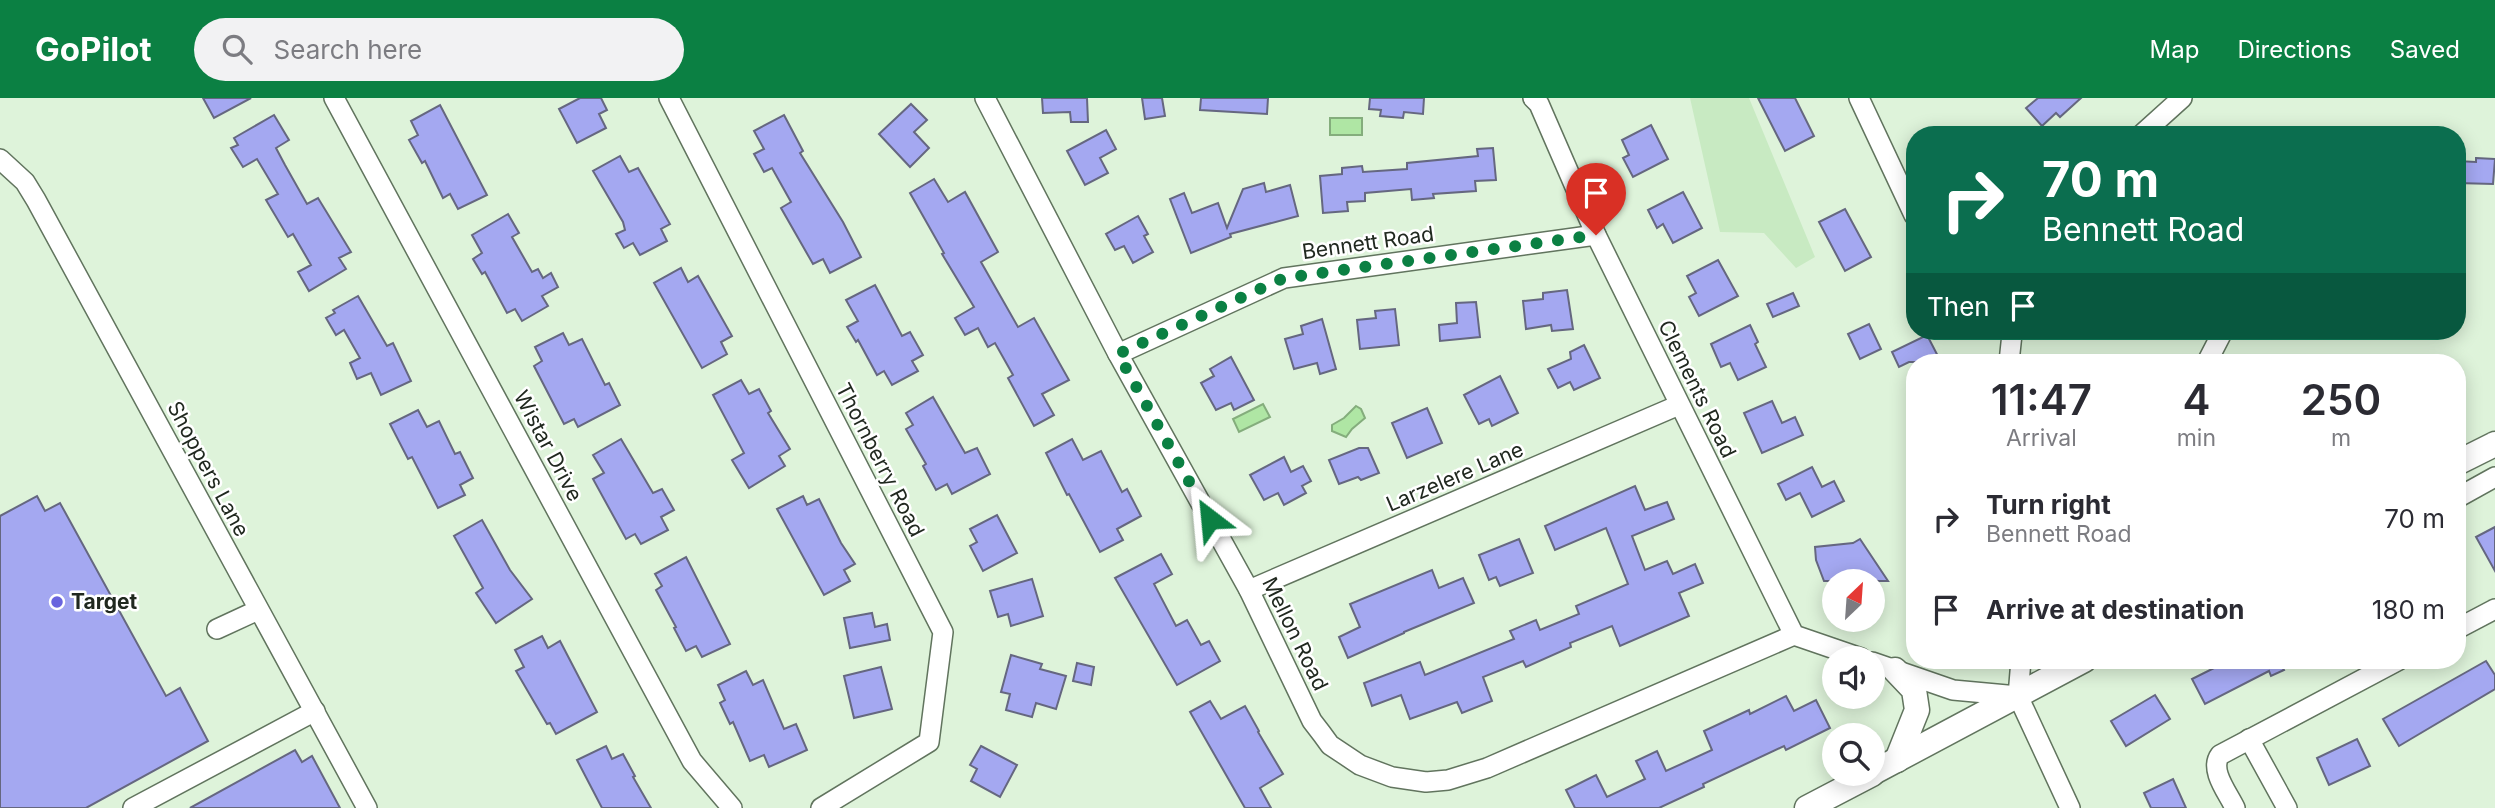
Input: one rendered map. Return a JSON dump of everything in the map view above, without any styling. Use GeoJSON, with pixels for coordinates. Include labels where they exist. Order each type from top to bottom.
{"type":"FeatureCollection","features":[{"type":"Feature","properties":{"kind":"main road"},"geometry":{"type":"LineString","coordinates":[[2466,458],[2495,444]]}},
{"type":"Feature","properties":{"kind":"main road"},"geometry":{"type":"LineString","coordinates":[[1885,667],[1914,690],[1917,710],[1896,760]]}},
{"type":"Feature","properties":{"kind":"main road"},"geometry":{"type":"LineString","coordinates":[[1885,766],[2068,669]]}},
{"type":"Feature","properties":{"kind":"main road"},"geometry":{"type":"LineString","coordinates":[[1807,808],[1848,786]]}},
{"type":"Feature","properties":{"kind":"street","name":"Wistar Drive"},"geometry":{"type":"LineString","coordinates":[[334,98],[692,761],[732,808]]}},
{"type":"Feature","properties":{"kind":"street","name":"Thornberry Road"},"geometry":{"type":"LineString","coordinates":[[669,98],[943,632],[929,742],[821,808]]}},
{"type":"Feature","properties":{"kind":"street","name":"Mellon Road"},"geometry":{"type":"LineString","coordinates":[[985,98],[1118,354],[1249,590],[1312,721],[1330,745],[1360,765],[1408,781],[1448,780],[1486,768],[1794,635]]}},
{"type":"Feature","properties":{"kind":"street","name":"Clements Road"},"geometry":{"type":"LineString","coordinates":[[1533,98],[1539,104],[1596,235],[1794,635]]}},
{"type":"Feature","properties":{"kind":"street"},"geometry":{"type":"LineString","coordinates":[[1859,98],[1906,198]]}},
{"type":"Feature","properties":{"kind":"street"},"geometry":{"type":"LineString","coordinates":[[2151,126],[2182,98]]}},
{"type":"Feature","properties":{"kind":"street","name":"Shoppers Lane"},"geometry":{"type":"LineString","coordinates":[[0,159],[25,182],[36,200],[367,808]]}},
{"type":"Feature","properties":{"kind":"street","name":"Bennett Road"},"geometry":{"type":"LineString","coordinates":[[1118,354],[1284,278],[1596,235]]}},
{"type":"Feature","properties":{"kind":"street","name":"Larzelere Lane"},"geometry":{"type":"LineString","coordinates":[[1249,590],[1679,405]]}},
{"type":"Feature","properties":{"kind":"street"},"geometry":{"type":"LineString","coordinates":[[2466,493],[2495,477]]}},
{"type":"Feature","properties":{"kind":"street"},"geometry":{"type":"LineString","coordinates":[[2466,624],[2495,609]]}},
{"type":"Feature","properties":{"kind":"street"},"geometry":{"type":"LineString","coordinates":[[217,629],[258,610]]}},
{"type":"Feature","properties":{"kind":"street"},"geometry":{"type":"LineString","coordinates":[[1794,635],[1826,646]]}},
{"type":"Feature","properties":{"kind":"street"},"geometry":{"type":"LineString","coordinates":[[1885,666],[1953,690],[2018,696]]}},
{"type":"Feature","properties":{"kind":"street"},"geometry":{"type":"LineString","coordinates":[[2020,669],[2018,696],[2070,808]]}},
{"type":"Feature","properties":{"kind":"street"},"geometry":{"type":"LineString","coordinates":[[2235,808],[2217,771],[2217,760],[2225,752],[2382,669]]}},
{"type":"Feature","properties":{"kind":"street"},"geometry":{"type":"LineString","coordinates":[[134,808],[315,711]]}},
{"type":"Feature","properties":{"kind":"street"},"geometry":{"type":"LineString","coordinates":[[2249,739],[2287,808]]}},
{"type":"Feature","properties":{"kind":"shaded area"},"geometry":{"type":"Polygon","coordinates":[[[1690,98],[1749,98],[1815,257],[1796,268],[1764,233],[1720,232],[1690,98]]]}},
{"type":"Feature","properties":{"kind":"shaded area"},"geometry":{"type":"Polygon","coordinates":[[[1330,118],[1362,118],[1362,135],[1330,135],[1330,118]]]}},
{"type":"Feature","properties":{"kind":"shaded area"},"geometry":{"type":"Polygon","coordinates":[[[1263,404],[1270,417],[1239,432],[1233,419],[1263,404]]]}},
{"type":"Feature","properties":{"kind":"shaded area"},"geometry":{"type":"Polygon","coordinates":[[[1356,406],[1361,409],[1365,418],[1346,437],[1332,431],[1332,425],[1356,406]]]}},
{"type":"Feature","properties":{"kind":"building"},"geometry":{"type":"Polygon","coordinates":[[[203,98],[251,98],[214,118],[203,98]]]}},
{"type":"Feature","properties":{"kind":"building"},"geometry":{"type":"Polygon","coordinates":[[[580,98],[601,98],[607,110],[599,114],[606,128],[577,143],[559,109],[580,98]]]}},
{"type":"Feature","properties":{"kind":"building"},"geometry":{"type":"Polygon","coordinates":[[[1042,98],[1087,98],[1088,122],[1071,122],[1070,112],[1043,113],[1042,98]]]}},
{"type":"Feature","properties":{"kind":"building"},"geometry":{"type":"Polygon","coordinates":[[[1142,98],[1162,98],[1165,116],[1145,119],[1142,98]]]}},
{"type":"Feature","properties":{"kind":"building"},"geometry":{"type":"Polygon","coordinates":[[[1201,98],[1268,98],[1267,114],[1200,110],[1201,98]]]}},
{"type":"Feature","properties":{"kind":"building"},"geometry":{"type":"Polygon","coordinates":[[[1370,98],[1424,98],[1423,114],[1404,112],[1403,118],[1380,116],[1381,110],[1369,109],[1370,98]]]}},
{"type":"Feature","properties":{"kind":"building"},"geometry":{"type":"Polygon","coordinates":[[[1758,98],[1795,98],[1814,136],[1785,151],[1758,98]]]}},
{"type":"Feature","properties":{"kind":"building"},"geometry":{"type":"Polygon","coordinates":[[[2038,98],[2081,98],[2060,117],[2056,113],[2042,126],[2026,108],[2038,98]]]}},
{"type":"Feature","properties":{"kind":"building"},"geometry":{"type":"Polygon","coordinates":[[[911,104],[927,120],[914,132],[929,148],[910,167],[879,134],[911,104]]]}},
{"type":"Feature","properties":{"kind":"building"},"geometry":{"type":"Polygon","coordinates":[[[440,105],[487,195],[458,209],[450,194],[443,198],[425,161],[422,163],[409,140],[418,135],[411,121],[440,105]]]}},
{"type":"Feature","properties":{"kind":"building"},"geometry":{"type":"Polygon","coordinates":[[[274,115],[289,140],[276,148],[285,165],[307,204],[318,198],[351,252],[339,258],[346,269],[309,291],[298,272],[311,265],[293,234],[288,237],[266,200],[278,194],[257,159],[243,167],[231,148],[238,145],[234,138],[274,115]]]}},
{"type":"Feature","properties":{"kind":"building"},"geometry":{"type":"Polygon","coordinates":[[[784,115],[803,151],[800,153],[843,222],[861,257],[830,273],[823,259],[813,264],[781,208],[791,202],[772,168],[764,172],[754,154],[764,149],[754,131],[784,115]]]}},
{"type":"Feature","properties":{"kind":"building"},"geometry":{"type":"Polygon","coordinates":[[[1651,125],[1668,159],[1633,177],[1623,158],[1629,155],[1622,140],[1651,125]]]}},
{"type":"Feature","properties":{"kind":"building"},"geometry":{"type":"Polygon","coordinates":[[[1106,130],[1116,149],[1100,158],[1108,173],[1085,185],[1067,151],[1106,130]]]}},
{"type":"Feature","properties":{"kind":"building"},"geometry":{"type":"Polygon","coordinates":[[[1493,148],[1496,180],[1475,181],[1476,191],[1433,194],[1434,198],[1412,200],[1411,189],[1365,193],[1365,201],[1347,202],[1348,211],[1323,213],[1320,176],[1342,174],[1342,168],[1362,166],[1363,172],[1407,169],[1407,163],[1478,156],[1477,149],[1493,148]]]}},
{"type":"Feature","properties":{"kind":"building"},"geometry":{"type":"Polygon","coordinates":[[[620,156],[629,172],[638,168],[670,224],[661,229],[667,241],[640,255],[633,243],[624,248],[616,234],[625,230],[623,222],[593,171],[620,156]]]}},
{"type":"Feature","properties":{"kind":"building"},"geometry":{"type":"Polygon","coordinates":[[[2476,158],[2495,159],[2493,184],[2466,183],[2466,161],[2476,162],[2476,158]]]}},
{"type":"Feature","properties":{"kind":"building"},"geometry":{"type":"Polygon","coordinates":[[[934,179],[948,202],[965,192],[998,252],[981,262],[1018,327],[1034,318],[1069,380],[1042,394],[1054,415],[1034,426],[1008,378],[1013,375],[995,343],[988,347],[978,328],[965,335],[955,318],[974,307],[910,193],[934,179]]]}},
{"type":"Feature","properties":{"kind":"building"},"geometry":{"type":"Polygon","coordinates":[[[1264,183],[1266,192],[1290,185],[1298,216],[1230,234],[1231,237],[1191,253],[1170,199],[1184,193],[1192,213],[1218,203],[1227,228],[1243,189],[1264,183]]]}},
{"type":"Feature","properties":{"kind":"building"},"geometry":{"type":"Polygon","coordinates":[[[1683,192],[1702,228],[1673,243],[1663,224],[1657,228],[1648,210],[1683,192]]]}},
{"type":"Feature","properties":{"kind":"building"},"geometry":{"type":"Polygon","coordinates":[[[1845,209],[1871,257],[1845,271],[1819,222],[1845,209]]]}},
{"type":"Feature","properties":{"kind":"building"},"geometry":{"type":"Polygon","coordinates":[[[508,214],[519,233],[512,237],[532,272],[538,269],[543,278],[551,273],[558,287],[542,296],[548,306],[522,321],[515,309],[507,313],[485,272],[482,274],[473,259],[482,253],[472,235],[508,214]]]}},
{"type":"Feature","properties":{"kind":"building"},"geometry":{"type":"Polygon","coordinates":[[[1138,216],[1148,234],[1144,236],[1153,252],[1133,263],[1124,246],[1115,250],[1106,234],[1138,216]]]}},
{"type":"Feature","properties":{"kind":"building"},"geometry":{"type":"Polygon","coordinates":[[[1718,260],[1738,296],[1699,316],[1689,297],[1696,293],[1687,276],[1718,260]]]}},
{"type":"Feature","properties":{"kind":"building"},"geometry":{"type":"Polygon","coordinates":[[[681,268],[688,282],[698,276],[732,336],[721,342],[727,354],[702,368],[654,283],[681,268]]]}},
{"type":"Feature","properties":{"kind":"building"},"geometry":{"type":"Polygon","coordinates":[[[875,285],[902,336],[910,332],[923,355],[912,361],[918,371],[892,385],[884,371],[877,375],[858,340],[856,342],[847,327],[858,321],[846,300],[875,285]]]}},
{"type":"Feature","properties":{"kind":"building"},"geometry":{"type":"Polygon","coordinates":[[[1567,290],[1573,329],[1552,331],[1551,325],[1526,329],[1523,301],[1543,299],[1543,293],[1567,290]]]}},
{"type":"Feature","properties":{"kind":"building"},"geometry":{"type":"Polygon","coordinates":[[[1793,293],[1799,306],[1773,317],[1767,304],[1793,293]]]}},
{"type":"Feature","properties":{"kind":"building"},"geometry":{"type":"Polygon","coordinates":[[[358,296],[387,346],[393,343],[411,381],[381,395],[371,373],[357,379],[350,363],[360,358],[344,330],[336,335],[326,318],[335,313],[333,310],[358,296]]]}},
{"type":"Feature","properties":{"kind":"building"},"geometry":{"type":"Polygon","coordinates":[[[1476,302],[1480,337],[1440,341],[1439,325],[1457,323],[1456,303],[1476,302]]]}},
{"type":"Feature","properties":{"kind":"building"},"geometry":{"type":"Polygon","coordinates":[[[1395,309],[1399,345],[1360,349],[1357,320],[1376,318],[1375,311],[1395,309]]]}},
{"type":"Feature","properties":{"kind":"building"},"geometry":{"type":"Polygon","coordinates":[[[1322,319],[1336,369],[1320,374],[1317,363],[1294,369],[1285,339],[1303,334],[1301,326],[1322,319]]]}},
{"type":"Feature","properties":{"kind":"building"},"geometry":{"type":"Polygon","coordinates":[[[1869,324],[1881,349],[1860,359],[1848,334],[1869,324]]]}},
{"type":"Feature","properties":{"kind":"building"},"geometry":{"type":"Polygon","coordinates":[[[1750,325],[1766,367],[1738,380],[1730,363],[1721,367],[1711,344],[1750,325]]]}},
{"type":"Feature","properties":{"kind":"building"},"geometry":{"type":"Polygon","coordinates":[[[563,333],[569,345],[582,339],[605,385],[609,383],[620,405],[578,427],[574,419],[564,424],[534,366],[542,361],[535,347],[563,333]]]}},
{"type":"Feature","properties":{"kind":"building"},"geometry":{"type":"Polygon","coordinates":[[[1917,340],[1930,340],[1937,354],[1906,354],[1906,364],[1899,367],[1892,352],[1917,340]]]}},
{"type":"Feature","properties":{"kind":"building"},"geometry":{"type":"Polygon","coordinates":[[[1584,345],[1600,378],[1574,390],[1570,382],[1558,388],[1548,369],[1571,359],[1570,352],[1584,345]]]}},
{"type":"Feature","properties":{"kind":"building"},"geometry":{"type":"Polygon","coordinates":[[[1231,357],[1254,400],[1234,410],[1231,403],[1216,410],[1201,383],[1214,376],[1210,369],[1231,357]]]}},
{"type":"Feature","properties":{"kind":"building"},"geometry":{"type":"Polygon","coordinates":[[[1500,376],[1518,413],[1492,426],[1489,419],[1479,424],[1464,395],[1500,376]]]}},
{"type":"Feature","properties":{"kind":"building"},"geometry":{"type":"Polygon","coordinates":[[[741,380],[749,394],[759,389],[771,411],[768,413],[790,449],[779,456],[785,466],[749,488],[732,460],[744,453],[713,395],[741,380]]]}},
{"type":"Feature","properties":{"kind":"building"},"geometry":{"type":"Polygon","coordinates":[[[933,397],[965,453],[977,448],[990,474],[952,494],[947,484],[936,490],[923,466],[926,464],[906,429],[913,425],[906,413],[933,397]]]}},
{"type":"Feature","properties":{"kind":"building"},"geometry":{"type":"Polygon","coordinates":[[[1772,401],[1782,423],[1795,417],[1803,435],[1762,453],[1744,413],[1772,401]]]}},
{"type":"Feature","properties":{"kind":"building"},"geometry":{"type":"Polygon","coordinates":[[[1427,408],[1442,443],[1407,458],[1392,423],[1427,408]]]}},
{"type":"Feature","properties":{"kind":"building"},"geometry":{"type":"Polygon","coordinates":[[[418,410],[427,427],[439,421],[455,454],[460,452],[473,478],[460,485],[465,495],[438,508],[412,457],[408,459],[390,424],[418,410]]]}},
{"type":"Feature","properties":{"kind":"building"},"geometry":{"type":"Polygon","coordinates":[[[621,439],[653,493],[662,489],[674,510],[661,517],[668,530],[641,544],[635,534],[626,539],[593,479],[604,473],[593,455],[621,439]]]}},
{"type":"Feature","properties":{"kind":"building"},"geometry":{"type":"Polygon","coordinates":[[[1072,439],[1083,460],[1101,451],[1122,492],[1127,489],[1141,516],[1117,529],[1123,540],[1100,552],[1046,453],[1072,439]]]}},
{"type":"Feature","properties":{"kind":"building"},"geometry":{"type":"Polygon","coordinates":[[[1359,448],[1368,448],[1379,473],[1339,484],[1329,460],[1359,448]]]}},
{"type":"Feature","properties":{"kind":"building"},"geometry":{"type":"Polygon","coordinates":[[[1284,457],[1291,472],[1303,466],[1311,481],[1302,486],[1306,493],[1284,505],[1278,493],[1264,500],[1250,475],[1284,457]]]}},
{"type":"Feature","properties":{"kind":"building"},"geometry":{"type":"Polygon","coordinates":[[[1812,467],[1822,487],[1834,481],[1844,501],[1812,517],[1800,493],[1786,500],[1778,484],[1812,467]]]}},
{"type":"Feature","properties":{"kind":"building"},"geometry":{"type":"Polygon","coordinates":[[[1635,486],[1645,510],[1667,502],[1674,519],[1632,536],[1645,570],[1667,561],[1673,574],[1695,564],[1703,583],[1679,593],[1689,616],[1620,646],[1612,626],[1570,643],[1571,647],[1526,667],[1523,661],[1483,677],[1492,701],[1462,713],[1457,702],[1410,719],[1401,695],[1372,706],[1364,683],[1420,662],[1425,675],[1514,639],[1510,631],[1536,620],[1540,630],[1579,614],[1576,606],[1628,584],[1606,528],[1555,550],[1545,526],[1635,486]]]}},
{"type":"Feature","properties":{"kind":"building","name":"Target"},"geometry":{"type":"Polygon","coordinates":[[[37,496],[45,511],[60,503],[166,696],[180,688],[208,741],[86,808],[0,808],[0,516],[37,496]]]}},
{"type":"Feature","properties":{"kind":"building"},"geometry":{"type":"Polygon","coordinates":[[[803,496],[807,505],[819,499],[855,564],[844,570],[850,581],[824,595],[777,509],[803,496]]]}},
{"type":"Feature","properties":{"kind":"building"},"geometry":{"type":"Polygon","coordinates":[[[997,515],[1017,553],[983,571],[970,546],[977,542],[970,529],[997,515]]]}},
{"type":"Feature","properties":{"kind":"building"},"geometry":{"type":"Polygon","coordinates":[[[482,520],[510,570],[532,599],[496,623],[476,593],[483,588],[454,536],[482,520]]]}},
{"type":"Feature","properties":{"kind":"building"},"geometry":{"type":"Polygon","coordinates":[[[2495,527],[2495,571],[2476,537],[2495,527]]]}},
{"type":"Feature","properties":{"kind":"building"},"geometry":{"type":"Polygon","coordinates":[[[1519,539],[1533,573],[1500,586],[1496,577],[1489,580],[1479,555],[1519,539]]]}},
{"type":"Feature","properties":{"kind":"building"},"geometry":{"type":"Polygon","coordinates":[[[1860,539],[1880,569],[1822,569],[1822,576],[1816,560],[1815,547],[1853,543],[1860,539]]]}},
{"type":"Feature","properties":{"kind":"building"},"geometry":{"type":"Polygon","coordinates":[[[1161,554],[1172,574],[1154,584],[1176,626],[1187,620],[1201,645],[1209,641],[1220,661],[1177,685],[1115,578],[1161,554]]]}},
{"type":"Feature","properties":{"kind":"building"},"geometry":{"type":"Polygon","coordinates":[[[686,557],[730,644],[702,657],[696,646],[686,651],[656,590],[662,586],[655,574],[686,557]]]}},
{"type":"Feature","properties":{"kind":"building"},"geometry":{"type":"Polygon","coordinates":[[[1432,570],[1439,588],[1463,578],[1474,603],[1348,658],[1339,637],[1360,627],[1350,604],[1432,570]]]}},
{"type":"Feature","properties":{"kind":"building"},"geometry":{"type":"Polygon","coordinates":[[[1032,579],[1043,616],[1011,626],[1008,614],[998,617],[990,591],[1032,579]]]}},
{"type":"Feature","properties":{"kind":"building"},"geometry":{"type":"Polygon","coordinates":[[[872,613],[875,627],[887,624],[890,640],[850,648],[844,618],[872,613]]]}},
{"type":"Feature","properties":{"kind":"building"},"geometry":{"type":"Polygon","coordinates":[[[542,636],[548,648],[560,641],[597,712],[556,734],[550,723],[547,724],[516,671],[524,667],[515,650],[542,636]]]}},
{"type":"Feature","properties":{"kind":"building"},"geometry":{"type":"Polygon","coordinates":[[[1011,655],[1042,664],[1040,669],[1066,676],[1056,709],[1036,703],[1032,717],[1006,710],[1010,694],[1001,692],[1011,655]]]}},
{"type":"Feature","properties":{"kind":"building"},"geometry":{"type":"Polygon","coordinates":[[[2486,661],[2495,675],[2495,689],[2399,746],[2383,719],[2486,661]]]}},
{"type":"Feature","properties":{"kind":"building"},"geometry":{"type":"Polygon","coordinates":[[[1077,663],[1094,667],[1091,685],[1073,681],[1077,663]]]}},
{"type":"Feature","properties":{"kind":"building"},"geometry":{"type":"Polygon","coordinates":[[[881,667],[892,709],[854,718],[844,676],[881,667]]]}},
{"type":"Feature","properties":{"kind":"building"},"geometry":{"type":"Polygon","coordinates":[[[2212,669],[2284,670],[2271,676],[2269,671],[2205,704],[2192,679],[2212,669]]]}},
{"type":"Feature","properties":{"kind":"building"},"geometry":{"type":"Polygon","coordinates":[[[746,671],[753,685],[763,680],[784,729],[796,724],[807,750],[769,767],[764,755],[750,761],[733,722],[730,724],[720,703],[725,700],[718,685],[746,671]]]}},
{"type":"Feature","properties":{"kind":"building"},"geometry":{"type":"Polygon","coordinates":[[[2155,695],[2170,719],[2126,746],[2111,721],[2155,695]]]}},
{"type":"Feature","properties":{"kind":"building"},"geometry":{"type":"Polygon","coordinates":[[[1786,696],[1794,711],[1816,700],[1828,723],[1822,723],[1822,732],[1786,750],[1784,746],[1659,808],[1575,808],[1566,790],[1596,775],[1607,797],[1645,779],[1636,761],[1657,751],[1666,771],[1712,750],[1704,731],[1749,710],[1750,714],[1786,696]]]}},
{"type":"Feature","properties":{"kind":"building"},"geometry":{"type":"Polygon","coordinates":[[[1210,701],[1221,719],[1245,706],[1283,774],[1260,788],[1271,808],[1245,808],[1190,712],[1210,701]]]}},
{"type":"Feature","properties":{"kind":"building"},"geometry":{"type":"Polygon","coordinates":[[[2357,739],[2370,766],[2329,785],[2317,758],[2357,739]]]}},
{"type":"Feature","properties":{"kind":"building"},"geometry":{"type":"Polygon","coordinates":[[[606,746],[612,759],[623,754],[651,808],[602,808],[577,760],[606,746]]]}},
{"type":"Feature","properties":{"kind":"building"},"geometry":{"type":"Polygon","coordinates":[[[981,746],[1017,765],[1000,797],[971,781],[977,769],[970,765],[981,746]]]}},
{"type":"Feature","properties":{"kind":"building"},"geometry":{"type":"Polygon","coordinates":[[[295,750],[302,762],[312,756],[340,808],[190,808],[295,750]]]}},
{"type":"Feature","properties":{"kind":"building"},"geometry":{"type":"Polygon","coordinates":[[[2173,779],[2186,808],[2151,808],[2144,793],[2173,779]]]}},
{"type":"Feature","properties":{"kind":"place","name":"Target"},"geometry":{"type":"Point","coordinates":[57,602]}},
{"type":"Feature","properties":{"kind":"route"},"geometry":{"type":"LineString","coordinates":[[1210,519],[1118,354],[1284,278],[1596,235]]}}]}
